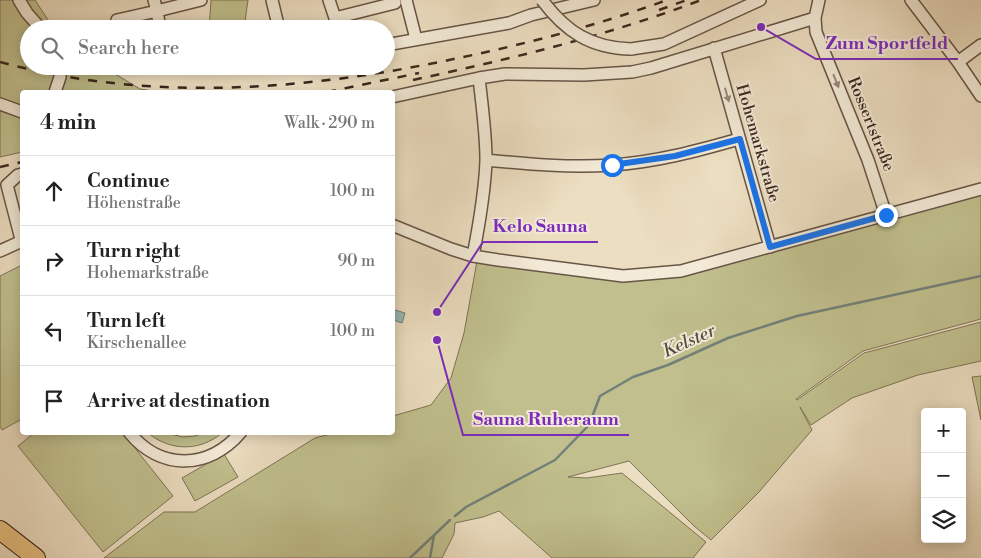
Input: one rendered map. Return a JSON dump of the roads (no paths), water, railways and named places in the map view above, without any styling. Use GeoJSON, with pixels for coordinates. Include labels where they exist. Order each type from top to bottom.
{"type":"FeatureCollection","features":[{"type":"Feature","properties":{"kind":"highway"},"geometry":{"type":"LineString","coordinates":[[0,530],[36,558]]}},
{"type":"Feature","properties":{"kind":"highway"},"geometry":{"type":"LineString","coordinates":[[0,545],[16,558]]}},
{"type":"Feature","properties":{"kind":"street"},"geometry":{"type":"LineString","coordinates":[[19,0],[33,20]]}},
{"type":"Feature","properties":{"kind":"street"},"geometry":{"type":"LineString","coordinates":[[117,20],[156,5],[201,0]]}},
{"type":"Feature","properties":{"kind":"street"},"geometry":{"type":"LineString","coordinates":[[272,0],[277,20]]}},
{"type":"Feature","properties":{"kind":"street"},"geometry":{"type":"LineString","coordinates":[[329,0],[335,18],[401,2],[416,39]]}},
{"type":"Feature","properties":{"kind":"street"},"geometry":{"type":"LineString","coordinates":[[542,0],[557,18],[585,39],[607,47],[631,49],[653,47],[670,41],[760,0]]}},
{"type":"Feature","properties":{"kind":"street"},"geometry":{"type":"LineString","coordinates":[[395,43],[509,23],[531,15],[594,0]]}},
{"type":"Feature","properties":{"kind":"street"},"geometry":{"type":"LineString","coordinates":[[395,97],[505,74],[584,75],[632,72],[651,68],[815,18],[819,0]]}},
{"type":"Feature","properties":{"kind":"street"},"geometry":{"type":"LineString","coordinates":[[910,0],[958,62],[981,96]]}},
{"type":"Feature","properties":{"kind":"street"},"geometry":{"type":"LineString","coordinates":[[156,5],[158,20]]}},
{"type":"Feature","properties":{"kind":"street","name":"Rossertstraße"},"geometry":{"type":"LineString","coordinates":[[815,18],[816,32],[868,160],[886,215]]}},
{"type":"Feature","properties":{"kind":"street"},"geometry":{"type":"LineString","coordinates":[[958,62],[981,45]]}},
{"type":"Feature","properties":{"kind":"street","name":"Hohemarkstraße"},"geometry":{"type":"LineString","coordinates":[[714,48],[770,247]]}},
{"type":"Feature","properties":{"kind":"street"},"geometry":{"type":"LineString","coordinates":[[55,90],[60,75]]}},
{"type":"Feature","properties":{"kind":"street"},"geometry":{"type":"LineString","coordinates":[[473,256],[480,218],[486,160],[479,78]]}},
{"type":"Feature","properties":{"kind":"street"},"geometry":{"type":"LineString","coordinates":[[0,104],[20,111]]}},
{"type":"Feature","properties":{"kind":"street"},"geometry":{"type":"LineString","coordinates":[[486,160],[554,166],[612,165],[675,156],[740,139]]}},
{"type":"Feature","properties":{"kind":"street"},"geometry":{"type":"LineString","coordinates":[[20,174],[7,185],[20,224]]}},
{"type":"Feature","properties":{"kind":"street"},"geometry":{"type":"LineString","coordinates":[[395,226],[473,256],[563,269],[632,276],[680,271],[981,189]]}},
{"type":"Feature","properties":{"kind":"street"},"geometry":{"type":"LineString","coordinates":[[0,251],[20,243]]}},
{"type":"Feature","properties":{"kind":"street"},"geometry":{"type":"LineString","coordinates":[[132,435],[142,447],[156,456],[185,461],[199,460],[212,455],[224,449],[238,435]]}},
{"type":"Feature","properties":{"kind":"water"},"geometry":{"type":"Polygon","coordinates":[[[395,310],[405,313],[402,323],[395,321],[395,310]]]}},
{"type":"Feature","properties":{"kind":"waterway","name":"Kelster"},"geometry":{"type":"LineString","coordinates":[[455,516],[466,507],[555,460],[589,425],[600,396],[633,377],[668,365],[728,338],[797,316],[981,276]]}},
{"type":"Feature","properties":{"kind":"waterway","name":"Kelster"},"geometry":{"type":"LineString","coordinates":[[410,558],[450,520]]}},
{"type":"Feature","properties":{"kind":"waterway","name":"Kelster"},"geometry":{"type":"LineString","coordinates":[[430,558],[434,535]]}},
{"type":"Feature","properties":{"kind":"railway"},"geometry":{"type":"LineString","coordinates":[[395,71],[531,41],[586,26],[667,0]]}},
{"type":"Feature","properties":{"kind":"railway"},"geometry":{"type":"LineString","coordinates":[[659,10],[687,0]]}},
{"type":"Feature","properties":{"kind":"railway"},"geometry":{"type":"LineString","coordinates":[[413,80],[558,46],[630,25],[701,0]]}},
{"type":"Feature","properties":{"kind":"railway"},"geometry":{"type":"LineString","coordinates":[[0,62],[20,67]]}},
{"type":"Feature","properties":{"kind":"railway"},"geometry":{"type":"LineString","coordinates":[[337,90],[419,73]]}},
{"type":"Feature","properties":{"kind":"railway"},"geometry":{"type":"LineString","coordinates":[[56,75],[112,83],[224,88],[280,85],[365,75]]}},
{"type":"Feature","properties":{"kind":"railway"},"geometry":{"type":"LineString","coordinates":[[0,167],[20,162]]}},
{"type":"Feature","properties":{"kind":"place","name":"Zum Sportfeld"},"geometry":{"type":"Point","coordinates":[761,27]}},
{"type":"Feature","properties":{"kind":"place","name":"Kelo Sauna"},"geometry":{"type":"Point","coordinates":[437,312]}},
{"type":"Feature","properties":{"kind":"place","name":"Sauna Ruheraum"},"geometry":{"type":"Point","coordinates":[437,340]}}]}
